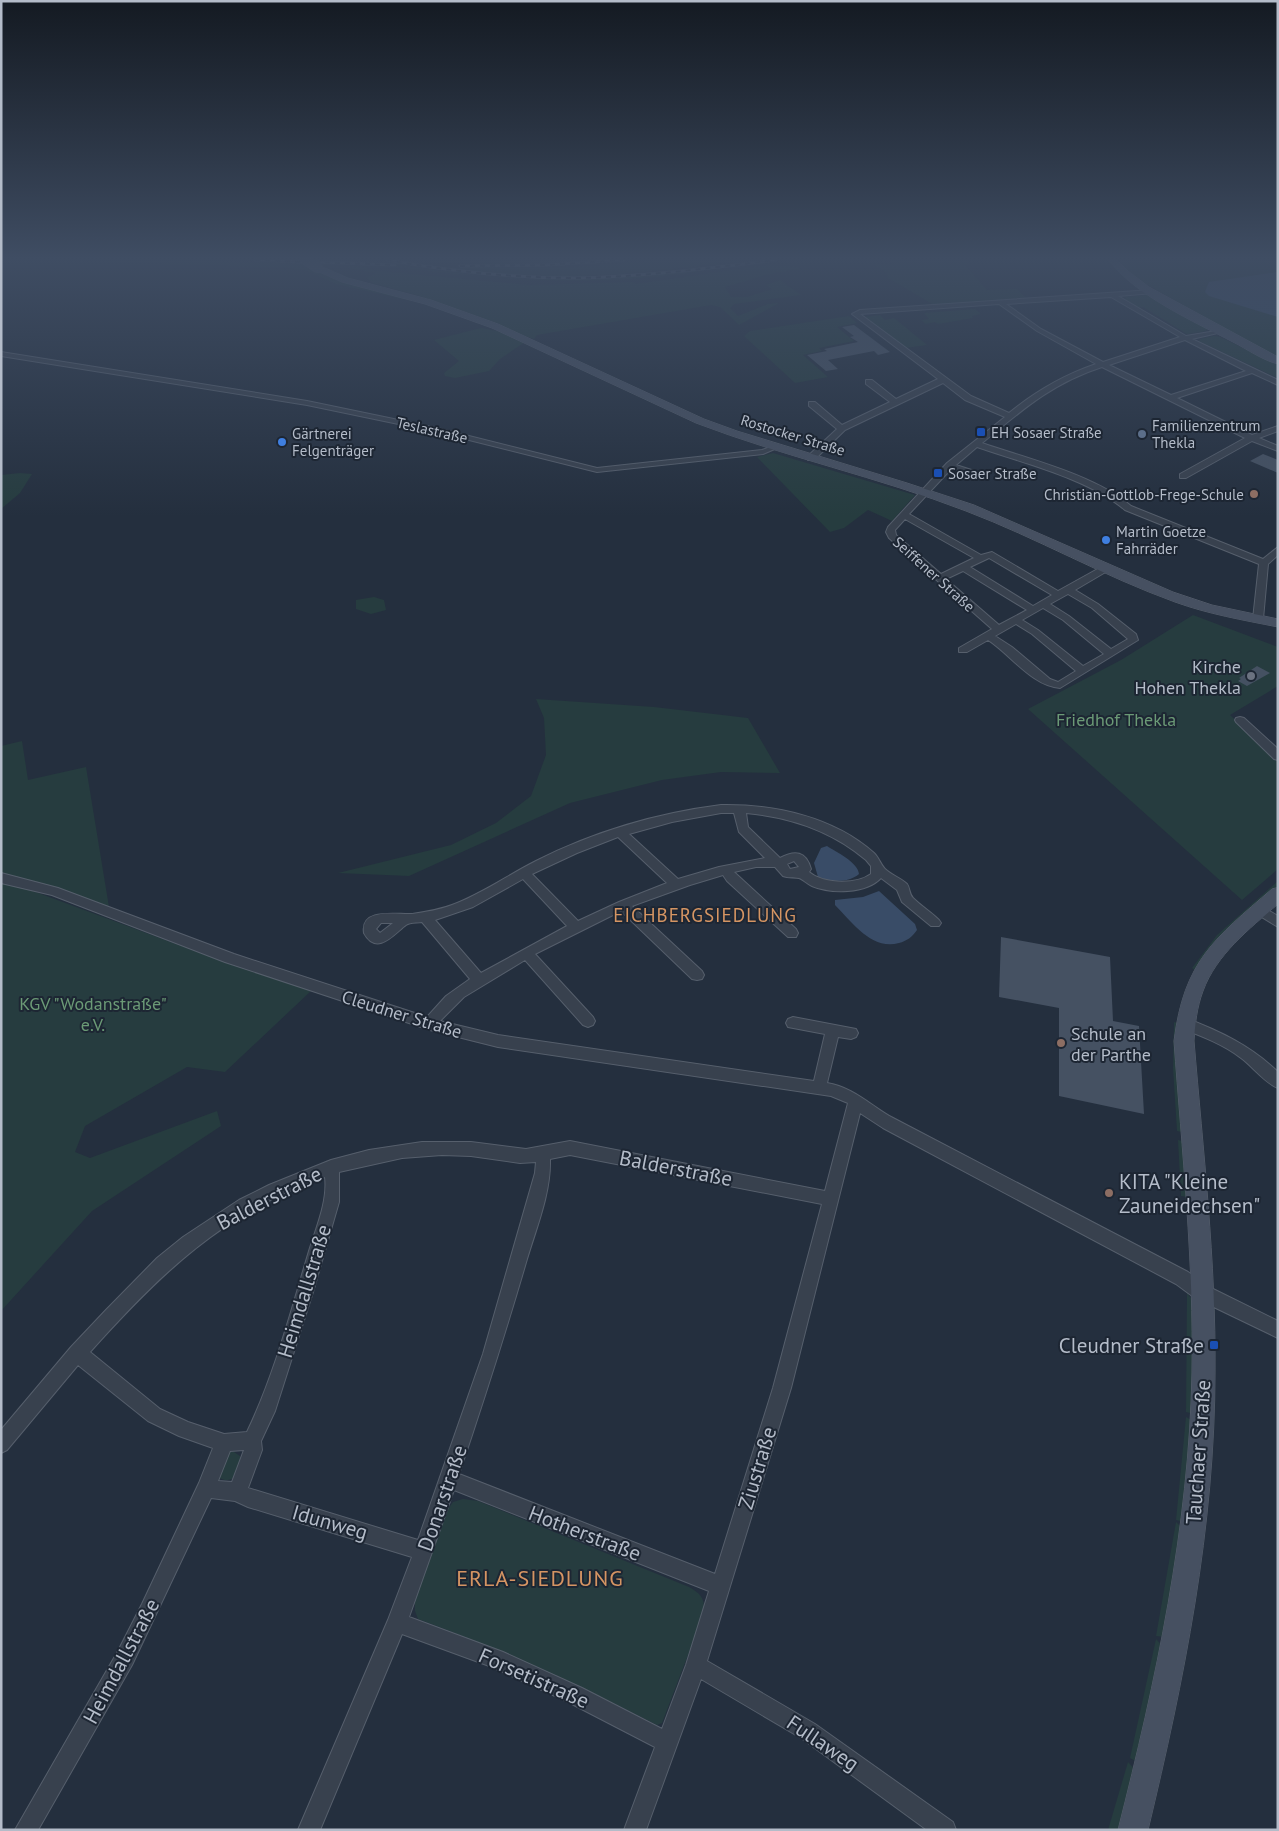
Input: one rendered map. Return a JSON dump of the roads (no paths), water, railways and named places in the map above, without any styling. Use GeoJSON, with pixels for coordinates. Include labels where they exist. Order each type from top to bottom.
{"type":"FeatureCollection","features":[{"type":"Feature","properties":{"kind":"main road","name":"Rostocker Straße"},"geometry":{"type":"LineString","coordinates":[[537,345],[700,421],[773,448],[924,492],[1003,521],[1169,595],[1223,612],[1278,624]]}},
{"type":"Feature","properties":{"kind":"main road"},"geometry":{"type":"LineString","coordinates":[[1248,345],[1278,361]]}},
{"type":"Feature","properties":{"kind":"main road","name":"Tauchaer Straße"},"geometry":{"type":"LineString","coordinates":[[1133,1830],[1151,1758],[1184,1589],[1196,1512],[1203,1410],[1204,1350],[1184,1041],[1185,1024],[1190,999],[1200,975],[1213,953],[1278,894]]}},
{"type":"Feature","properties":{"kind":"street"},"geometry":{"type":"LineString","coordinates":[[896,345],[942,380],[976,402],[1010,416]]}},
{"type":"Feature","properties":{"kind":"street"},"geometry":{"type":"LineString","coordinates":[[1068,345],[1251,438],[1278,449]]}},
{"type":"Feature","properties":{"kind":"street"},"geometry":{"type":"LineString","coordinates":[[924,492],[950,465],[1032,398],[1079,372],[1162,345]]}},
{"type":"Feature","properties":{"kind":"street"},"geometry":{"type":"LineString","coordinates":[[1200,345],[1278,383]]}},
{"type":"Feature","properties":{"kind":"street","name":"Teslastraße"},"geometry":{"type":"LineString","coordinates":[[1,354],[307,403],[437,430],[597,470],[763,452],[773,448]]}},
{"type":"Feature","properties":{"kind":"street"},"geometry":{"type":"LineString","coordinates":[[1170,398],[1252,371]]}},
{"type":"Feature","properties":{"kind":"street"},"geometry":{"type":"LineString","coordinates":[[811,458],[842,428],[942,380]]}},
{"type":"Feature","properties":{"kind":"street"},"geometry":{"type":"LineString","coordinates":[[869,382],[895,402]]}},
{"type":"Feature","properties":{"kind":"street"},"geometry":{"type":"LineString","coordinates":[[812,404],[842,428]]}},
{"type":"Feature","properties":{"kind":"street"},"geometry":{"type":"LineString","coordinates":[[1183,476],[1251,438],[1278,428]]}},
{"type":"Feature","properties":{"kind":"street"},"geometry":{"type":"LineString","coordinates":[[976,444],[1090,484],[1114,496],[1128,508],[1264,563]]}},
{"type":"Feature","properties":{"kind":"street"},"geometry":{"type":"LineString","coordinates":[[950,465],[984,477]]}},
{"type":"Feature","properties":{"kind":"street","name":"Seiffener Straße"},"geometry":{"type":"LineString","coordinates":[[924,492],[890,532],[939,579],[998,630]]}},
{"type":"Feature","properties":{"kind":"street"},"geometry":{"type":"LineString","coordinates":[[904,515],[980,558]]}},
{"type":"Feature","properties":{"kind":"street"},"geometry":{"type":"LineString","coordinates":[[1258,619],[1264,563],[1278,550]]}},
{"type":"Feature","properties":{"kind":"street"},"geometry":{"type":"LineString","coordinates":[[939,579],[989,554],[1058,595]]}},
{"type":"Feature","properties":{"kind":"street"},"geometry":{"type":"LineString","coordinates":[[963,567],[1034,610]]}},
{"type":"Feature","properties":{"kind":"street"},"geometry":{"type":"LineString","coordinates":[[963,650],[1106,568]]}},
{"type":"Feature","properties":{"kind":"street"},"geometry":{"type":"LineString","coordinates":[[987,636],[1006,647],[1032,671],[1052,684],[1060,685],[1133,640],[1133,636],[1094,606],[1068,590]]}},
{"type":"Feature","properties":{"kind":"street"},"geometry":{"type":"LineString","coordinates":[[1043,604],[1066,618],[1110,654]]}},
{"type":"Feature","properties":{"kind":"street"},"geometry":{"type":"LineString","coordinates":[[1016,620],[1035,632],[1083,671]]}},
{"type":"Feature","properties":{"kind":"street"},"geometry":{"type":"LineString","coordinates":[[1240,720],[1278,756]]}},
{"type":"Feature","properties":{"kind":"street"},"geometry":{"type":"LineString","coordinates":[[406,919],[456,910],[553,857],[620,832],[712,810],[740,809],[777,812],[803,818],[822,826],[875,861],[878,870],[877,875],[872,880],[846,886],[816,883],[802,872],[792,874],[787,872],[779,862],[743,829],[740,809]]}},
{"type":"Feature","properties":{"kind":"street"},"geometry":{"type":"LineString","coordinates":[[620,832],[677,885]]}},
{"type":"Feature","properties":{"kind":"street"},"geometry":{"type":"LineString","coordinates":[[430,1024],[436,1013],[444,1005],[480,981],[526,953],[576,927],[624,905],[677,885],[755,863],[779,862]]}},
{"type":"Feature","properties":{"kind":"street"},"geometry":{"type":"LineString","coordinates":[[726,870],[731,878],[792,933]]}},
{"type":"Feature","properties":{"kind":"street"},"geometry":{"type":"LineString","coordinates":[[878,870],[902,888],[906,899],[935,922]]}},
{"type":"Feature","properties":{"kind":"street"},"geometry":{"type":"LineString","coordinates":[[524,874],[576,927]]}},
{"type":"Feature","properties":{"kind":"street","name":"Cleudner Straße"},"geometry":{"type":"LineString","coordinates":[[1,878],[54,892],[230,958],[430,1024],[498,1041],[832,1090],[856,1100],[869,1112],[888,1123],[1182,1278],[1201,1292],[1278,1330]]}},
{"type":"Feature","properties":{"kind":"street"},"geometry":{"type":"LineString","coordinates":[[624,905],[697,975]]}},
{"type":"Feature","properties":{"kind":"street"},"geometry":{"type":"LineString","coordinates":[[1259,910],[1278,922]]}},
{"type":"Feature","properties":{"kind":"street"},"geometry":{"type":"LineString","coordinates":[[424,916],[480,981]]}},
{"type":"Feature","properties":{"kind":"street"},"geometry":{"type":"LineString","coordinates":[[526,953],[588,1021]]}},
{"type":"Feature","properties":{"kind":"street"},"geometry":{"type":"LineString","coordinates":[[793,1023],[850,1032]]}},
{"type":"Feature","properties":{"kind":"street"},"geometry":{"type":"LineString","coordinates":[[1185,1024],[1243,1050],[1278,1082]]}},
{"type":"Feature","properties":{"kind":"street"},"geometry":{"type":"LineString","coordinates":[[819,1088],[832,1029]]}},
{"type":"Feature","properties":{"kind":"street","name":"Ziustraße"},"geometry":{"type":"LineString","coordinates":[[635,1830],[696,1665],[782,1388],[856,1100]]}},
{"type":"Feature","properties":{"kind":"street","name":"Balderstraße"},"geometry":{"type":"LineString","coordinates":[[1,1444],[77,1353],[126,1300],[164,1264],[205,1231],[275,1190],[331,1167],[384,1155],[428,1149],[482,1150],[527,1156],[543,1155],[558,1149],[570,1148],[831,1199]]}},
{"type":"Feature","properties":{"kind":"street","name":"Donarstraße"},"geometry":{"type":"LineString","coordinates":[[309,1830],[397,1622],[449,1480],[491,1354],[536,1202],[543,1173],[543,1155]]}},
{"type":"Feature","properties":{"kind":"street","name":"Heimdallstraße"},"geometry":{"type":"LineString","coordinates":[[237,1492],[253,1450],[252,1440],[266,1411],[311,1274],[332,1202],[333,1180],[331,1167]]}},
{"type":"Feature","properties":{"kind":"street"},"geometry":{"type":"LineString","coordinates":[[77,1353],[154,1415],[185,1430],[224,1443],[252,1440]]}},
{"type":"Feature","properties":{"kind":"street","name":"Heimdallstraße"},"geometry":{"type":"LineString","coordinates":[[26,1830],[125,1658],[149,1612],[206,1488],[224,1443]]}},
{"type":"Feature","properties":{"kind":"street","name":"Hotherstraße"},"geometry":{"type":"LineString","coordinates":[[449,1480],[721,1586]]}},
{"type":"Feature","properties":{"kind":"street"},"geometry":{"type":"LineString","coordinates":[[206,1488],[237,1492]]}},
{"type":"Feature","properties":{"kind":"street","name":"Idunweg"},"geometry":{"type":"LineString","coordinates":[[237,1492],[248,1498],[424,1551]]}},
{"type":"Feature","properties":{"kind":"street","name":"Forsetistraße"},"geometry":{"type":"LineString","coordinates":[[397,1622],[496,1659],[576,1696],[668,1743]]}},
{"type":"Feature","properties":{"kind":"street","name":"Fullaweg"},"geometry":{"type":"LineString","coordinates":[[696,1665],[808,1731],[945,1830]]}},
{"type":"Feature","properties":{"kind":"water"},"geometry":{"type":"Polygon","coordinates":[[[827,846],[851,861],[859,874],[850,879],[839,881],[818,877],[814,863],[821,848],[827,846]]]}},
{"type":"Feature","properties":{"kind":"water"},"geometry":{"type":"Polygon","coordinates":[[[879,891],[915,924],[917,930],[907,940],[889,944],[871,939],[856,927],[835,905],[835,900],[863,897],[879,891]]]}},
{"type":"Feature","properties":{"kind":"place","name":"EH Sosaer Straße"},"geometry":{"type":"Point","coordinates":[981,432]}},
{"type":"Feature","properties":{"kind":"place","name":"Familienzentrum Thekla"},"geometry":{"type":"Point","coordinates":[1142,434]}},
{"type":"Feature","properties":{"kind":"place","name":"Gärtnerei Felgenträger"},"geometry":{"type":"Point","coordinates":[282,442]}},
{"type":"Feature","properties":{"kind":"place","name":"Sosaer Straße"},"geometry":{"type":"Point","coordinates":[938,473]}},
{"type":"Feature","properties":{"kind":"place","name":"Christian-Gottlob-Frege-Schule"},"geometry":{"type":"Point","coordinates":[1254,494]}},
{"type":"Feature","properties":{"kind":"place","name":"Martin Goetze Fahrräder"},"geometry":{"type":"Point","coordinates":[1106,540]}},
{"type":"Feature","properties":{"kind":"place","name":"Kirche Hohen Thekla"},"geometry":{"type":"Point","coordinates":[1251,676]}},
{"type":"Feature","properties":{"kind":"place","name":"Schule an der Parthe"},"geometry":{"type":"Point","coordinates":[1061,1043]}},
{"type":"Feature","properties":{"kind":"place","name":"KITA \"Kleine Zauneidechsen\""},"geometry":{"type":"Point","coordinates":[1109,1193]}},
{"type":"Feature","properties":{"kind":"place","name":"Cleudner Straße"},"geometry":{"type":"Point","coordinates":[1214,1345]}},
{"type":"Feature","properties":{"kind":"district","name":"EICHBERGSIEDLUNG"},"geometry":{"type":"Point","coordinates":[705,915]}},
{"type":"Feature","properties":{"kind":"district","name":"ERLA-SIEDLUNG"},"geometry":{"type":"Point","coordinates":[540,1578]}},
{"type":"Feature","properties":{"kind":"park label","name":"Friedhof Thekla"},"geometry":{"type":"Point","coordinates":[1116,719]}},
{"type":"Feature","properties":{"kind":"park label","name":"KGV \"Wodanstraße\" e.V."},"geometry":{"type":"Point","coordinates":[93,1013]}}]}
